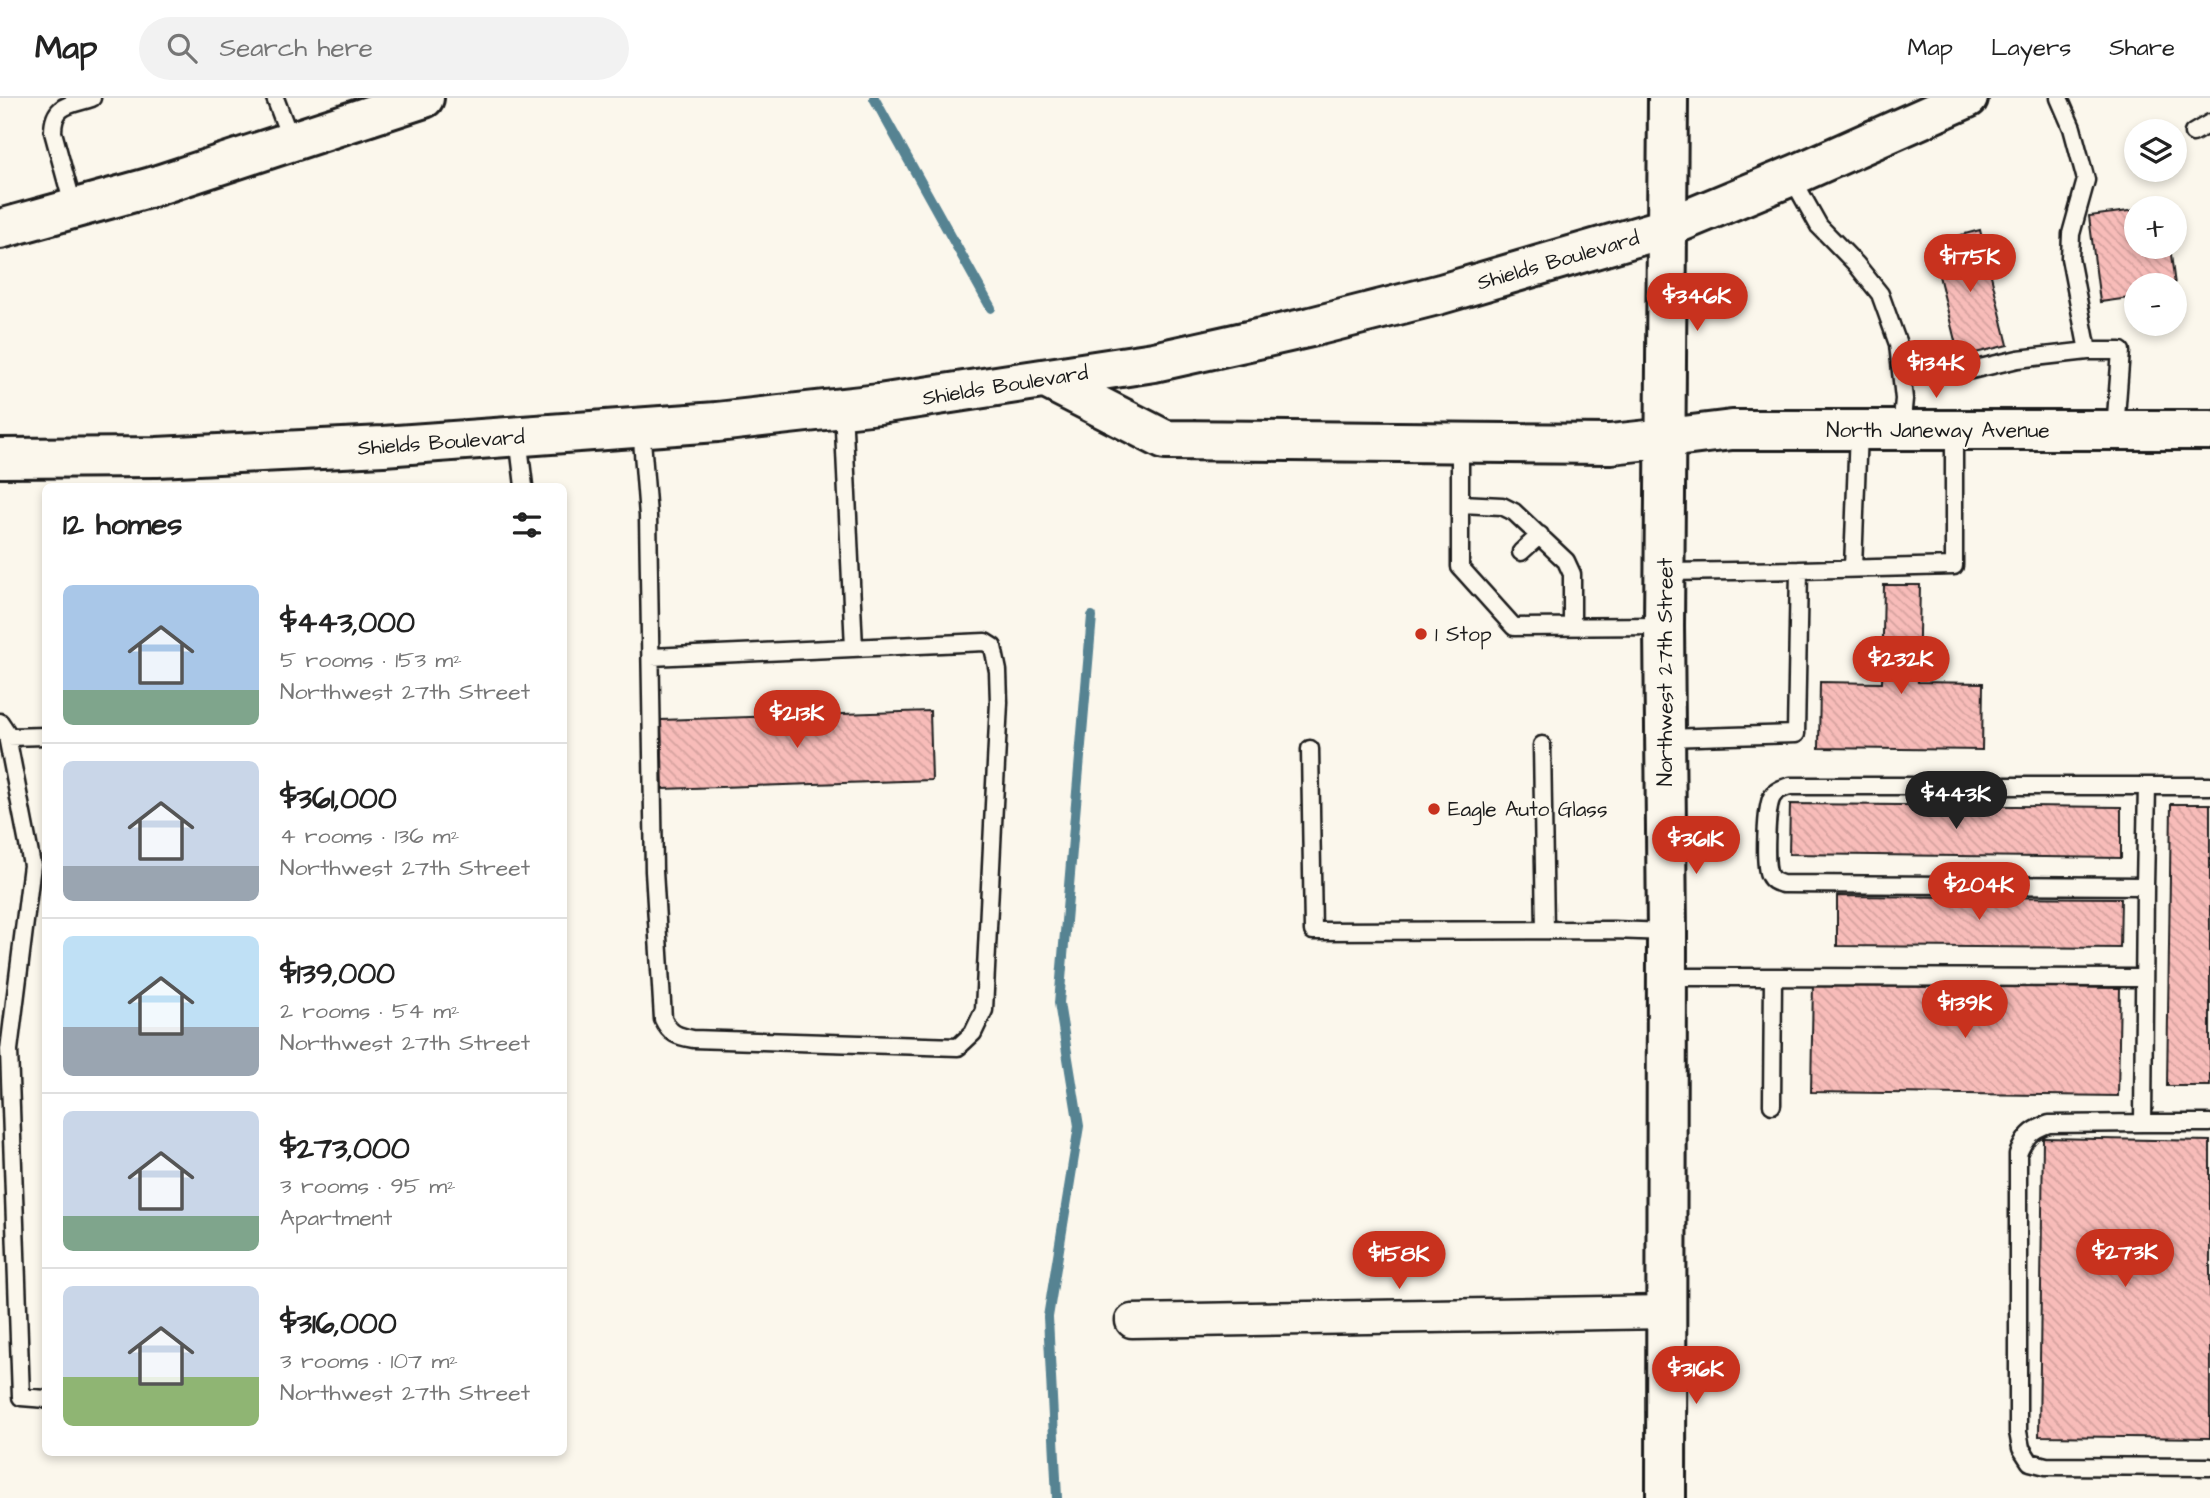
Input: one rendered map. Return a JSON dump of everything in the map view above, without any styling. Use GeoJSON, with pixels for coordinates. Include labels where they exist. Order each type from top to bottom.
{"type":"FeatureCollection","features":[{"type":"Feature","properties":{"kind":"main road"},"geometry":{"type":"LineString","coordinates":[[0,229],[152,187],[424,98]]}},
{"type":"Feature","properties":{"kind":"main road","name":"Northwest 27th Street"},"geometry":{"type":"LineString","coordinates":[[1666,1498],[1667,932],[1664,626],[1668,98]]}},
{"type":"Feature","properties":{"kind":"main road","name":"Shields Boulevard"},"geometry":{"type":"LineString","coordinates":[[0,458],[170,456],[383,446],[717,422],[843,408],[1154,362],[1311,327],[1441,294],[1666,228],[1968,98]]}},
{"type":"Feature","properties":{"kind":"main road","name":"North Janeway Avenue"},"geometry":{"type":"LineString","coordinates":[[1046,379],[1165,440],[1611,444],[1732,430],[2210,430]]}},
{"type":"Feature","properties":{"kind":"street"},"geometry":{"type":"LineString","coordinates":[[1132,1321],[1667,1312]]}},
{"type":"Feature","properties":{"kind":"lane"},"geometry":{"type":"LineString","coordinates":[[74,209],[53,124],[56,113],[62,107],[92,98]]}},
{"type":"Feature","properties":{"kind":"lane"},"geometry":{"type":"LineString","coordinates":[[275,98],[292,143]]}},
{"type":"Feature","properties":{"kind":"lane"},"geometry":{"type":"LineString","coordinates":[[2059,98],[2072,128],[2087,180],[2071,234],[2070,258],[2088,351]]}},
{"type":"Feature","properties":{"kind":"lane"},"geometry":{"type":"LineString","coordinates":[[2193,133],[2210,123]]}},
{"type":"Feature","properties":{"kind":"lane"},"geometry":{"type":"LineString","coordinates":[[1791,176],[1819,226],[1856,264],[1880,294],[1898,344],[1904,399],[1901,430]]}},
{"type":"Feature","properties":{"kind":"lane"},"geometry":{"type":"LineString","coordinates":[[1902,374],[1963,372],[2018,359],[2088,351],[2121,351],[2115,430]]}},
{"type":"Feature","properties":{"kind":"lane"},"geometry":{"type":"LineString","coordinates":[[843,408],[854,648]]}},
{"type":"Feature","properties":{"kind":"lane"},"geometry":{"type":"LineString","coordinates":[[642,427],[648,516],[650,657],[654,871],[663,1018],[668,1029],[675,1035],[693,1039],[958,1047],[973,1033],[984,1010],[999,702],[998,671],[993,647],[985,642],[650,657]]}},
{"type":"Feature","properties":{"kind":"lane"},"geometry":{"type":"LineString","coordinates":[[1853,568],[1858,430]]}},
{"type":"Feature","properties":{"kind":"lane"},"geometry":{"type":"LineString","coordinates":[[1665,572],[1954,566],[1954,430]]}},
{"type":"Feature","properties":{"kind":"lane"},"geometry":{"type":"LineString","coordinates":[[518,437],[524,483]]}},
{"type":"Feature","properties":{"kind":"lane"},"geometry":{"type":"LineString","coordinates":[[1460,443],[1460,567],[1487,585],[1514,627],[1664,626]]}},
{"type":"Feature","properties":{"kind":"lane"},"geometry":{"type":"LineString","coordinates":[[1461,504],[1502,506],[1514,512],[1566,561],[1572,574],[1572,626]]}},
{"type":"Feature","properties":{"kind":"lane"},"geometry":{"type":"LineString","coordinates":[[1521,552],[1540,535]]}},
{"type":"Feature","properties":{"kind":"lane"},"geometry":{"type":"LineString","coordinates":[[1665,738],[1796,734],[1799,570]]}},
{"type":"Feature","properties":{"kind":"lane"},"geometry":{"type":"LineString","coordinates":[[42,735],[3,730],[32,865],[9,1050],[21,1397],[42,1398]]}},
{"type":"Feature","properties":{"kind":"lane"},"geometry":{"type":"LineString","coordinates":[[1542,745],[1545,930]]}},
{"type":"Feature","properties":{"kind":"lane"},"geometry":{"type":"LineString","coordinates":[[1310,749],[1313,931],[1667,932]]}},
{"type":"Feature","properties":{"kind":"lane"},"geometry":{"type":"LineString","coordinates":[[2146,886],[1782,884],[1773,881],[1767,873],[1769,804],[1773,794],[1790,786],[2210,786]]}},
{"type":"Feature","properties":{"kind":"lane"},"geometry":{"type":"LineString","coordinates":[[2143,1123],[2147,786]]}},
{"type":"Feature","properties":{"kind":"lane"},"geometry":{"type":"LineString","coordinates":[[1667,977],[2144,978]]}},
{"type":"Feature","properties":{"kind":"lane"},"geometry":{"type":"LineString","coordinates":[[1772,1105],[1773,977]]}},
{"type":"Feature","properties":{"kind":"lane"},"geometry":{"type":"LineString","coordinates":[[2210,1123],[2049,1124],[2036,1128],[2025,1138],[2018,1154],[2018,1432],[2021,1448],[2031,1462],[2046,1466],[2210,1467]]}},
{"type":"Feature","properties":{"kind":"building"},"geometry":{"type":"Polygon","coordinates":[[[2124,212],[2124,259],[2172,259],[2173,273],[2124,273],[2124,299],[2100,302],[2089,216],[2124,212]]]}},
{"type":"Feature","properties":{"kind":"building"},"geometry":{"type":"Polygon","coordinates":[[[1980,230],[2008,345],[1959,357],[1931,243],[1980,230]]]}},
{"type":"Feature","properties":{"kind":"building"},"geometry":{"type":"Polygon","coordinates":[[[1884,585],[1920,585],[1918,682],[1983,683],[1982,750],[1819,748],[1820,682],[1882,683],[1884,585]]]}},
{"type":"Feature","properties":{"kind":"building"},"geometry":{"type":"Polygon","coordinates":[[[930,711],[932,780],[663,789],[661,720],[930,711]]]}},
{"type":"Feature","properties":{"kind":"building"},"geometry":{"type":"Polygon","coordinates":[[[1790,804],[2121,807],[2121,858],[1789,854],[1790,804]]]}},
{"type":"Feature","properties":{"kind":"building"},"geometry":{"type":"Polygon","coordinates":[[[2171,804],[2210,804],[2210,1086],[2167,1086],[2171,804]]]}},
{"type":"Feature","properties":{"kind":"building"},"geometry":{"type":"Polygon","coordinates":[[[1837,896],[2121,898],[2120,948],[1837,946],[1837,896]]]}},
{"type":"Feature","properties":{"kind":"building"},"geometry":{"type":"Polygon","coordinates":[[[1813,983],[2120,988],[2118,1096],[1811,1092],[1813,983]]]}},
{"type":"Feature","properties":{"kind":"building"},"geometry":{"type":"Polygon","coordinates":[[[2043,1138],[2210,1141],[2210,1438],[2039,1436],[2043,1138]]]}},
{"type":"Feature","properties":{"kind":"waterway"},"geometry":{"type":"LineString","coordinates":[[874,98],[991,308]]}},
{"type":"Feature","properties":{"kind":"waterway"},"geometry":{"type":"LineString","coordinates":[[1057,1498],[1048,1317],[1079,1126],[1059,1003],[1092,616]]}},
{"type":"Feature","properties":{"kind":"place","name":"1 Stop"},"geometry":{"type":"Point","coordinates":[1421,634]}},
{"type":"Feature","properties":{"kind":"place","name":"Eagle Auto Glass"},"geometry":{"type":"Point","coordinates":[1434,809]}}]}
